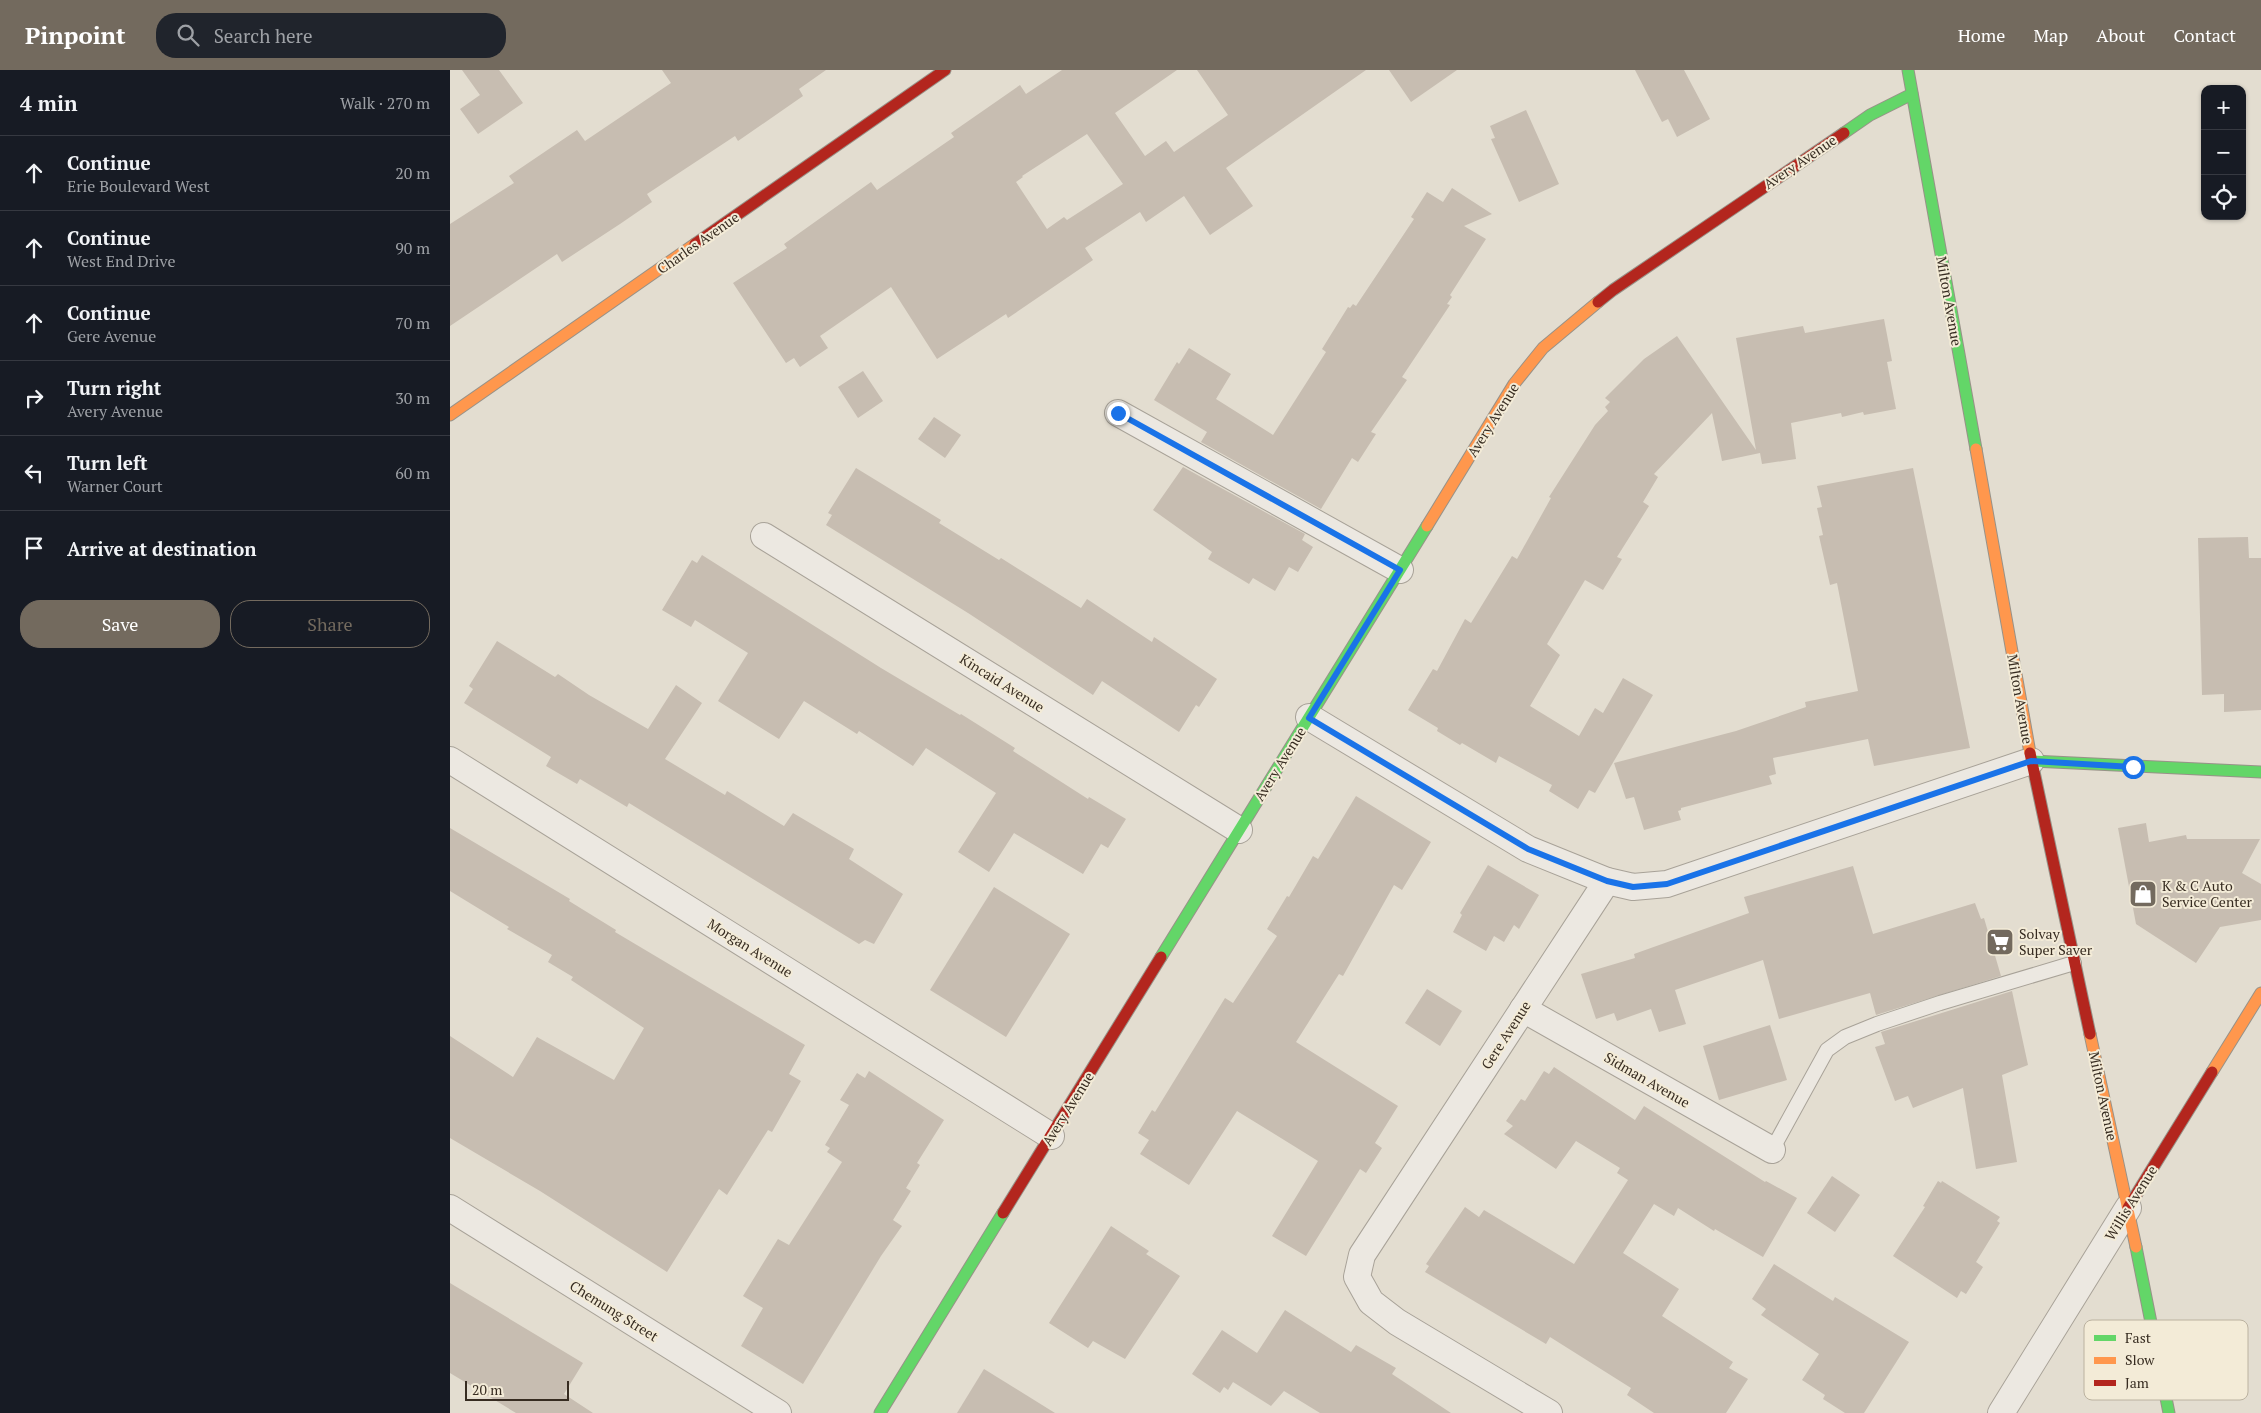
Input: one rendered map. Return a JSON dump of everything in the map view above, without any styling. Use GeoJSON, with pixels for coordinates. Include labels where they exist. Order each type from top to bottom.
{"type":"FeatureCollection","features":[{"type":"Feature","properties":{"kind":"street","name":"Charles Avenue"},"geometry":{"type":"LineString","coordinates":[[450,414],[945,70]]}},
{"type":"Feature","properties":{"kind":"street","name":"Milton Avenue"},"geometry":{"type":"LineString","coordinates":[[1908,70],[2031,761],[2150,1320]]}},
{"type":"Feature","properties":{"kind":"street","name":"Avery Avenue"},"geometry":{"type":"LineString","coordinates":[[880,1413],[1514,384],[1543,348],[1613,290],[1870,115],[1912,94]]}},
{"type":"Feature","properties":{"kind":"street"},"geometry":{"type":"LineString","coordinates":[[1118,413],[1400,570]]}},
{"type":"Feature","properties":{"kind":"street","name":"Kincaid Avenue"},"geometry":{"type":"LineString","coordinates":[[764,536],[1239,830]]}},
{"type":"Feature","properties":{"kind":"street"},"geometry":{"type":"LineString","coordinates":[[1309,718],[1528,849],[1607,881],[1633,887],[1667,884],[2031,761],[2261,772]]}},
{"type":"Feature","properties":{"kind":"street","name":"Morgan Avenue"},"geometry":{"type":"LineString","coordinates":[[450,760],[1051,1136]]}},
{"type":"Feature","properties":{"kind":"street","name":"Gere Avenue"},"geometry":{"type":"LineString","coordinates":[[1549,1413],[1397,1322],[1371,1302],[1357,1277],[1362,1255],[1607,881]]}},
{"type":"Feature","properties":{"kind":"street","name":"Willis Avenue"},"geometry":{"type":"LineString","coordinates":[[2001,1413],[2261,993]]}},
{"type":"Feature","properties":{"kind":"street","name":"Sidman Avenue"},"geometry":{"type":"LineString","coordinates":[[1523,1009],[1772,1150]]}},
{"type":"Feature","properties":{"kind":"street","name":"Chemung Street"},"geometry":{"type":"LineString","coordinates":[[450,1208],[778,1413]]}},
{"type":"Feature","properties":{"kind":"street","name":"Milton Avenue"},"geometry":{"type":"LineString","coordinates":[[2166,1400],[2169,1413]]}},
{"type":"Feature","properties":{"kind":"lane"},"geometry":{"type":"LineString","coordinates":[[1772,1150],[1827,1050],[1845,1037],[1940,1003],[2074,963]]}},
{"type":"Feature","properties":{"kind":"building"},"geometry":{"type":"Polygon","coordinates":[[[462,70],[499,70],[523,103],[478,134],[460,109],[480,95],[462,70]]]}},
{"type":"Feature","properties":{"kind":"building"},"geometry":{"type":"Polygon","coordinates":[[[662,70],[826,70],[799,89],[803,96],[738,141],[735,136],[647,194],[652,202],[620,224],[562,262],[557,254],[450,326],[450,224],[514,183],[509,176],[577,130],[585,141],[671,83],[662,70]]]}},
{"type":"Feature","properties":{"kind":"building"},"geometry":{"type":"Polygon","coordinates":[[[1062,70],[1177,70],[1115,113],[1145,156],[1166,141],[1174,152],[1228,115],[1197,70],[1366,70],[1226,168],[1253,206],[1210,235],[1184,196],[1146,222],[1140,212],[1085,248],[1093,260],[1008,318],[1006,314],[937,359],[891,287],[820,336],[828,348],[800,367],[794,358],[786,363],[733,283],[787,248],[784,244],[871,182],[877,190],[954,137],[951,133],[1020,85],[1026,94],[1062,70]],[[1087,134],[1022,176],[1016,182],[1047,229],[1064,217],[1067,220],[1123,184],[1087,134]]]}},
{"type":"Feature","properties":{"kind":"building"},"geometry":{"type":"Polygon","coordinates":[[[1389,70],[1457,70],[1411,102],[1389,70]]]}},
{"type":"Feature","properties":{"kind":"building"},"geometry":{"type":"Polygon","coordinates":[[[1635,70],[1684,70],[1710,119],[1677,137],[1668,119],[1662,122],[1635,70]]]}},
{"type":"Feature","properties":{"kind":"building"},"geometry":{"type":"Polygon","coordinates":[[[1526,110],[1559,184],[1519,202],[1491,139],[1495,138],[1490,126],[1526,110]]]}},
{"type":"Feature","properties":{"kind":"building"},"geometry":{"type":"Polygon","coordinates":[[[1452,188],[1492,214],[1464,226],[1486,239],[1450,295],[1452,297],[1447,304],[1450,305],[1402,377],[1407,380],[1371,432],[1376,434],[1358,462],[1352,458],[1321,509],[1201,442],[1207,432],[1154,400],[1177,362],[1179,364],[1189,348],[1231,374],[1216,399],[1273,435],[1326,352],[1322,349],[1348,307],[1350,308],[1353,304],[1356,306],[1414,219],[1411,217],[1427,192],[1443,202],[1452,188]]]}},
{"type":"Feature","properties":{"kind":"building"},"geometry":{"type":"Polygon","coordinates":[[[1884,319],[1892,361],[1887,362],[1896,409],[1864,415],[1863,412],[1842,417],[1841,413],[1791,423],[1796,459],[1762,464],[1760,453],[1722,461],[1712,413],[1654,474],[1658,477],[1643,502],[1649,506],[1617,557],[1622,559],[1603,590],[1585,580],[1547,644],[1560,655],[1530,706],[1579,736],[1595,708],[1603,713],[1623,678],[1653,695],[1595,793],[1589,790],[1578,809],[1549,791],[1552,785],[1499,756],[1496,763],[1462,743],[1460,745],[1437,731],[1438,728],[1408,710],[1433,669],[1437,671],[1465,619],[1471,623],[1512,556],[1517,559],[1551,498],[1549,497],[1595,425],[1608,411],[1605,407],[1610,402],[1605,398],[1644,359],[1677,336],[1756,450],[1736,338],[1803,326],[1805,333],[1884,319]]]}},
{"type":"Feature","properties":{"kind":"building"},"geometry":{"type":"Polygon","coordinates":[[[863,371],[883,401],[858,418],[838,387],[863,371]]]}},
{"type":"Feature","properties":{"kind":"building"},"geometry":{"type":"Polygon","coordinates":[[[934,417],[961,435],[945,458],[918,439],[934,417]]]}},
{"type":"Feature","properties":{"kind":"building"},"geometry":{"type":"Polygon","coordinates":[[[1183,467],[1305,534],[1302,540],[1313,547],[1298,572],[1289,567],[1275,591],[1253,578],[1249,584],[1208,559],[1212,552],[1153,510],[1183,467]]]}},
{"type":"Feature","properties":{"kind":"building"},"geometry":{"type":"Polygon","coordinates":[[[856,468],[941,520],[939,523],[999,560],[1001,558],[1081,608],[1087,599],[1152,642],[1154,637],[1217,679],[1199,707],[1196,705],[1179,732],[1102,681],[1093,695],[968,613],[826,525],[832,515],[828,513],[856,468]]]}},
{"type":"Feature","properties":{"kind":"building"},"geometry":{"type":"Polygon","coordinates":[[[1913,468],[1970,748],[1874,766],[1868,739],[1773,758],[1776,774],[1769,776],[1772,784],[1681,808],[1678,811],[1681,820],[1644,830],[1634,797],[1626,799],[1614,763],[1736,731],[1806,707],[1805,702],[1858,691],[1837,583],[1830,585],[1819,536],[1823,535],[1817,508],[1822,507],[1817,486],[1913,468]]]}},
{"type":"Feature","properties":{"kind":"building"},"geometry":{"type":"Polygon","coordinates":[[[2248,537],[2249,558],[2261,558],[2261,710],[2224,712],[2224,694],[2202,695],[2198,538],[2248,537]]]}},
{"type":"Feature","properties":{"kind":"building"},"geometry":{"type":"Polygon","coordinates":[[[702,555],[881,668],[961,714],[1015,748],[1013,751],[1088,799],[1089,797],[1126,819],[1108,848],[1101,844],[1083,874],[1014,833],[989,872],[958,852],[996,793],[926,748],[913,766],[859,731],[857,734],[804,701],[779,739],[718,701],[748,653],[695,620],[691,627],[662,610],[692,560],[697,563],[702,555]]]}},
{"type":"Feature","properties":{"kind":"building"},"geometry":{"type":"Polygon","coordinates":[[[497,641],[555,677],[558,674],[589,695],[648,729],[676,685],[702,703],[665,759],[725,795],[727,791],[784,826],[793,813],[854,849],[849,859],[903,894],[874,944],[865,940],[859,944],[629,803],[627,807],[580,779],[577,784],[546,766],[551,757],[464,703],[473,689],[469,686],[497,641]]]}},
{"type":"Feature","properties":{"kind":"building"},"geometry":{"type":"Polygon","coordinates":[[[1356,796],[1431,842],[1402,890],[1394,885],[1343,976],[1339,974],[1296,1042],[1398,1106],[1375,1143],[1382,1148],[1366,1173],[1360,1169],[1306,1256],[1272,1236],[1318,1161],[1237,1111],[1189,1185],[1140,1154],[1149,1140],[1138,1133],[1152,1110],[1155,1112],[1225,998],[1233,1003],[1277,936],[1267,929],[1287,896],[1289,897],[1313,856],[1318,859],[1356,796]]]}},
{"type":"Feature","properties":{"kind":"building"},"geometry":{"type":"Polygon","coordinates":[[[2146,823],[2149,842],[2186,835],[2187,839],[2260,839],[2242,873],[2261,884],[2261,920],[2220,927],[2196,963],[2136,924],[2118,828],[2146,823]]]}},
{"type":"Feature","properties":{"kind":"building"},"geometry":{"type":"Polygon","coordinates":[[[450,828],[570,899],[569,901],[616,930],[615,932],[805,1045],[789,1074],[801,1081],[772,1132],[768,1130],[727,1195],[719,1189],[667,1272],[540,1191],[450,1138],[450,1036],[513,1077],[537,1037],[614,1080],[644,1028],[571,980],[573,977],[548,962],[552,955],[507,929],[509,927],[450,891],[450,828]]]}},
{"type":"Feature","properties":{"kind":"building"},"geometry":{"type":"Polygon","coordinates":[[[1488,865],[1539,895],[1519,929],[1514,925],[1504,942],[1494,936],[1486,951],[1453,932],[1462,915],[1460,913],[1488,865]]]}},
{"type":"Feature","properties":{"kind":"building"},"geometry":{"type":"Polygon","coordinates":[[[1853,866],[1873,934],[1975,903],[1981,919],[1984,918],[2001,976],[1876,1015],[1870,993],[1779,1019],[1763,960],[1675,990],[1686,1024],[1659,1032],[1651,1009],[1617,1021],[1614,1013],[1596,1019],[1581,974],[1635,958],[1634,954],[1749,913],[1744,897],[1853,866]]]}},
{"type":"Feature","properties":{"kind":"building"},"geometry":{"type":"Polygon","coordinates":[[[994,887],[1070,934],[1006,1037],[930,990],[994,887]]]}},
{"type":"Feature","properties":{"kind":"building"},"geometry":{"type":"Polygon","coordinates":[[[1427,989],[1462,1011],[1440,1046],[1405,1023],[1427,989]]]}},
{"type":"Feature","properties":{"kind":"building"},"geometry":{"type":"Polygon","coordinates":[[[2012,991],[2028,1065],[2002,1075],[2017,1162],[1976,1169],[1963,1088],[1913,1108],[1908,1096],[1895,1101],[1875,1047],[1885,1044],[1881,1032],[2012,991]]]}},
{"type":"Feature","properties":{"kind":"building"},"geometry":{"type":"Polygon","coordinates":[[[1770,1025],[1787,1080],[1719,1100],[1703,1046],[1770,1025]]]}},
{"type":"Feature","properties":{"kind":"building"},"geometry":{"type":"Polygon","coordinates":[[[1554,1067],[1635,1120],[1644,1106],[1765,1182],[1797,1198],[1763,1257],[1715,1229],[1714,1231],[1678,1208],[1674,1216],[1654,1204],[1623,1253],[1679,1289],[1662,1316],[1733,1362],[1729,1368],[1748,1379],[1726,1413],[1654,1413],[1627,1395],[1631,1388],[1550,1337],[1546,1344],[1425,1272],[1429,1266],[1426,1264],[1465,1207],[1479,1217],[1484,1210],[1574,1264],[1628,1180],[1617,1173],[1620,1168],[1576,1141],[1556,1169],[1504,1134],[1513,1126],[1506,1121],[1521,1099],[1525,1101],[1544,1071],[1549,1074],[1554,1067]]]}},
{"type":"Feature","properties":{"kind":"building"},"geometry":{"type":"Polygon","coordinates":[[[869,1071],[944,1120],[917,1163],[920,1165],[906,1188],[911,1191],[893,1220],[902,1226],[881,1256],[803,1384],[741,1346],[763,1308],[743,1296],[778,1239],[789,1245],[842,1162],[827,1152],[830,1148],[825,1145],[849,1105],[840,1100],[857,1073],[865,1078],[869,1071]]]}},
{"type":"Feature","properties":{"kind":"building"},"geometry":{"type":"Polygon","coordinates":[[[1832,1176],[1860,1195],[1835,1232],[1807,1213],[1832,1176]]]}},
{"type":"Feature","properties":{"kind":"building"},"geometry":{"type":"Polygon","coordinates":[[[1938,1181],[1941,1183],[1942,1181],[2000,1217],[1997,1221],[2000,1223],[1976,1262],[1983,1267],[1966,1294],[1961,1291],[1957,1298],[1893,1256],[1925,1207],[1923,1206],[1938,1181]]]}},
{"type":"Feature","properties":{"kind":"building"},"geometry":{"type":"Polygon","coordinates":[[[1111,1226],[1149,1251],[1146,1254],[1180,1276],[1125,1359],[1093,1341],[1088,1348],[1049,1323],[1111,1226]]]}},
{"type":"Feature","properties":{"kind":"building"},"geometry":{"type":"Polygon","coordinates":[[[1774,1264],[1833,1301],[1835,1297],[1909,1342],[1864,1413],[1845,1413],[1823,1399],[1825,1395],[1802,1380],[1819,1354],[1761,1315],[1766,1309],[1752,1299],[1774,1264]]]}},
{"type":"Feature","properties":{"kind":"building"},"geometry":{"type":"Polygon","coordinates":[[[450,1283],[583,1363],[564,1394],[593,1413],[516,1413],[450,1373],[450,1283]]]}},
{"type":"Feature","properties":{"kind":"building"},"geometry":{"type":"Polygon","coordinates":[[[1285,1310],[1351,1352],[1356,1345],[1396,1368],[1392,1374],[1451,1413],[1320,1413],[1284,1391],[1271,1406],[1233,1382],[1228,1390],[1224,1387],[1220,1393],[1192,1374],[1222,1330],[1257,1353],[1285,1310]]]}},
{"type":"Feature","properties":{"kind":"building"},"geometry":{"type":"Polygon","coordinates":[[[984,1369],[1055,1413],[957,1413],[984,1369]]]}},
{"type":"Feature","properties":{"kind":"traffic: fast"},"geometry":{"type":"LineString","coordinates":[[1908,70],[1976,449]]}},
{"type":"Feature","properties":{"kind":"traffic: fast"},"geometry":{"type":"LineString","coordinates":[[1844,133],[1870,115],[1912,94]]}},
{"type":"Feature","properties":{"kind":"traffic: fast"},"geometry":{"type":"LineString","coordinates":[[1161,957],[1427,526]]}},
{"type":"Feature","properties":{"kind":"traffic: fast"},"geometry":{"type":"LineString","coordinates":[[2031,761],[2261,772]]}},
{"type":"Feature","properties":{"kind":"traffic: fast"},"geometry":{"type":"LineString","coordinates":[[880,1413],[1003,1213]]}},
{"type":"Feature","properties":{"kind":"traffic: fast"},"geometry":{"type":"LineString","coordinates":[[2136,1247],[2151,1320]]}},
{"type":"Feature","properties":{"kind":"traffic: fast"},"geometry":{"type":"LineString","coordinates":[[2166,1400],[2169,1413]]}},
{"type":"Feature","properties":{"kind":"traffic: slow"},"geometry":{"type":"LineString","coordinates":[[450,415],[695,244]]}},
{"type":"Feature","properties":{"kind":"traffic: slow"},"geometry":{"type":"LineString","coordinates":[[1427,526],[1514,384],[1543,348],[1598,302]]}},
{"type":"Feature","properties":{"kind":"traffic: slow"},"geometry":{"type":"LineString","coordinates":[[1976,449],[2030,753]]}},
{"type":"Feature","properties":{"kind":"traffic: slow"},"geometry":{"type":"LineString","coordinates":[[2212,1072],[2261,993]]}},
{"type":"Feature","properties":{"kind":"traffic: slow"},"geometry":{"type":"LineString","coordinates":[[2090,1034],[2136,1247]]}},
{"type":"Feature","properties":{"kind":"traffic: jam"},"geometry":{"type":"LineString","coordinates":[[695,244],[945,70]]}},
{"type":"Feature","properties":{"kind":"traffic: jam"},"geometry":{"type":"LineString","coordinates":[[1598,302],[1844,133]]}},
{"type":"Feature","properties":{"kind":"traffic: jam"},"geometry":{"type":"LineString","coordinates":[[2030,753],[2090,1034]]}},
{"type":"Feature","properties":{"kind":"traffic: jam"},"geometry":{"type":"LineString","coordinates":[[1003,1213],[1161,957]]}},
{"type":"Feature","properties":{"kind":"traffic: jam"},"geometry":{"type":"LineString","coordinates":[[2128,1208],[2212,1072]]}},
{"type":"Feature","properties":{"kind":"place","name":"K & C Auto Service Center"},"geometry":{"type":"Point","coordinates":[2143,894]}},
{"type":"Feature","properties":{"kind":"place","name":"Solvay Super Saver"},"geometry":{"type":"Point","coordinates":[2000,942]}},
{"type":"Feature","properties":{"kind":"route"},"geometry":{"type":"LineString","coordinates":[[1118,413],[1400,570],[1309,718],[1528,849],[1607,881],[1633,887],[1667,884],[2031,761],[2133,767]]}}]}
